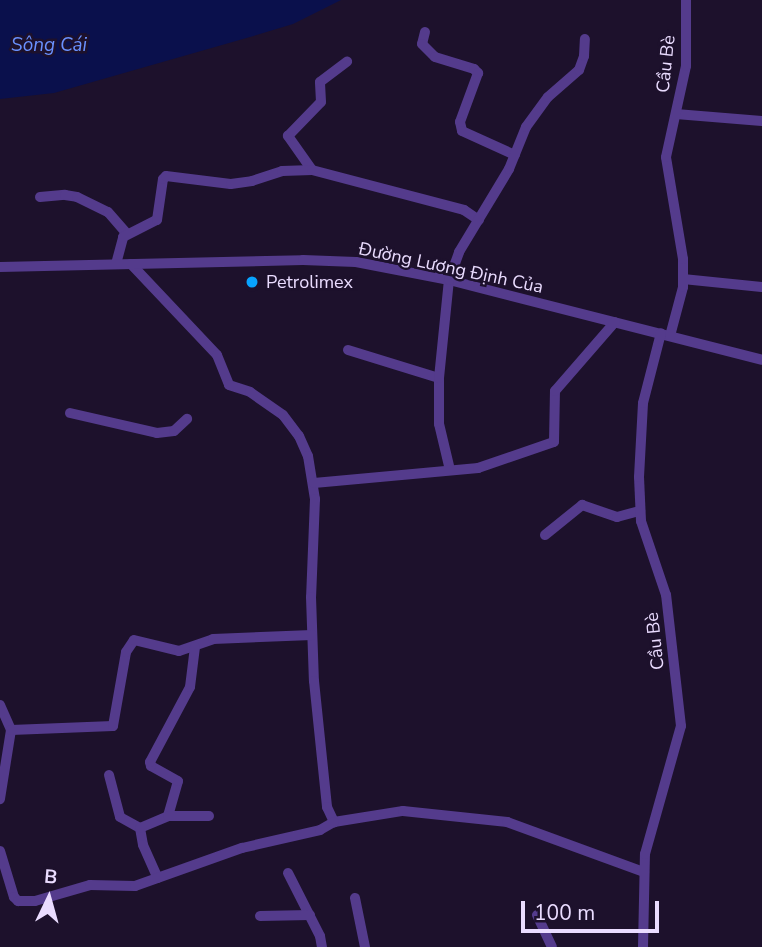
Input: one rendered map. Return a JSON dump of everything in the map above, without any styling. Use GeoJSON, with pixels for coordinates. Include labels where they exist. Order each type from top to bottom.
{"type":"FeatureCollection","features":[{"type":"Feature","properties":{"kind":"street","name":"Cầu Bè"},"geometry":{"type":"LineString","coordinates":[[643,947],[647,840],[674,759],[682,713],[666,595],[643,536],[640,510],[643,403],[683,279],[677,219],[666,173],[666,157],[686,66],[686,0]]}},
{"type":"Feature","properties":{"kind":"street"},"geometry":{"type":"LineString","coordinates":[[425,32],[422,44],[435,57],[474,69],[478,73],[460,122],[462,131],[515,155]]}},
{"type":"Feature","properties":{"kind":"street"},"geometry":{"type":"LineString","coordinates":[[450,470],[439,424],[439,378],[449,280],[460,253],[536,112],[579,70],[584,56],[585,39]]}},
{"type":"Feature","properties":{"kind":"street"},"geometry":{"type":"LineString","coordinates":[[312,170],[288,136],[321,102],[320,82],[347,62]]}},
{"type":"Feature","properties":{"kind":"street"},"geometry":{"type":"LineString","coordinates":[[676,114],[762,121]]}},
{"type":"Feature","properties":{"kind":"street"},"geometry":{"type":"LineString","coordinates":[[116,264],[121,243],[127,234],[158,220],[163,179],[166,176],[230,184],[252,181],[282,171],[312,170],[464,210],[480,220]]}},
{"type":"Feature","properties":{"kind":"street"},"geometry":{"type":"LineString","coordinates":[[40,197],[77,197],[107,212],[127,234]]}},
{"type":"Feature","properties":{"kind":"street","name":"Đường Lương Định Của"},"geometry":{"type":"LineString","coordinates":[[0,267],[339,260],[449,280],[762,359]]}},
{"type":"Feature","properties":{"kind":"street"},"geometry":{"type":"LineString","coordinates":[[131,264],[217,355],[229,385],[262,399],[292,425],[308,456],[314,483],[312,635],[327,807],[334,822]]}},
{"type":"Feature","properties":{"kind":"street"},"geometry":{"type":"LineString","coordinates":[[683,279],[762,287]]}},
{"type":"Feature","properties":{"kind":"street"},"geometry":{"type":"LineString","coordinates":[[314,483],[478,468],[554,442],[555,391],[615,322]]}},
{"type":"Feature","properties":{"kind":"street"},"geometry":{"type":"LineString","coordinates":[[348,350],[439,378]]}},
{"type":"Feature","properties":{"kind":"street"},"geometry":{"type":"LineString","coordinates":[[70,414],[157,433],[174,431],[187,419]]}},
{"type":"Feature","properties":{"kind":"street"},"geometry":{"type":"LineString","coordinates":[[545,535],[582,505],[617,517],[640,510]]}},
{"type":"Feature","properties":{"kind":"street"},"geometry":{"type":"LineString","coordinates":[[11,730],[110,728],[116,723],[123,663],[131,641],[141,640],[180,652],[213,639],[312,635]]}},
{"type":"Feature","properties":{"kind":"street"},"geometry":{"type":"LineString","coordinates":[[168,816],[178,781],[151,766],[150,762],[190,687],[195,648]]}},
{"type":"Feature","properties":{"kind":"street"},"geometry":{"type":"LineString","coordinates":[[0,705],[11,730],[0,799]]}},
{"type":"Feature","properties":{"kind":"street"},"geometry":{"type":"LineString","coordinates":[[109,775],[120,817],[140,828]]}},
{"type":"Feature","properties":{"kind":"street"},"geometry":{"type":"LineString","coordinates":[[0,851],[10,887],[18,901],[47,898],[101,884],[135,886],[242,848],[320,830],[334,822],[403,811],[507,822],[644,872]]}},
{"type":"Feature","properties":{"kind":"street"},"geometry":{"type":"LineString","coordinates":[[140,828],[168,816],[209,816]]}},
{"type":"Feature","properties":{"kind":"street"},"geometry":{"type":"LineString","coordinates":[[140,828],[143,845],[158,878]]}},
{"type":"Feature","properties":{"kind":"street"},"geometry":{"type":"LineString","coordinates":[[288,873],[310,915],[322,947]]}},
{"type":"Feature","properties":{"kind":"street"},"geometry":{"type":"LineString","coordinates":[[355,898],[365,947]]}},
{"type":"Feature","properties":{"kind":"street"},"geometry":{"type":"LineString","coordinates":[[260,916],[310,915]]}},
{"type":"Feature","properties":{"kind":"street"},"geometry":{"type":"LineString","coordinates":[[537,915],[552,947]]}},
{"type":"Feature","properties":{"kind":"water","name":"Sông Cái"},"geometry":{"type":"Polygon","coordinates":[[[0,0],[341,0],[293,24],[250,37],[54,93],[0,99],[0,0]]]}},
{"type":"Feature","properties":{"kind":"place","name":"Petrolimex"},"geometry":{"type":"Point","coordinates":[252,282]}}]}
